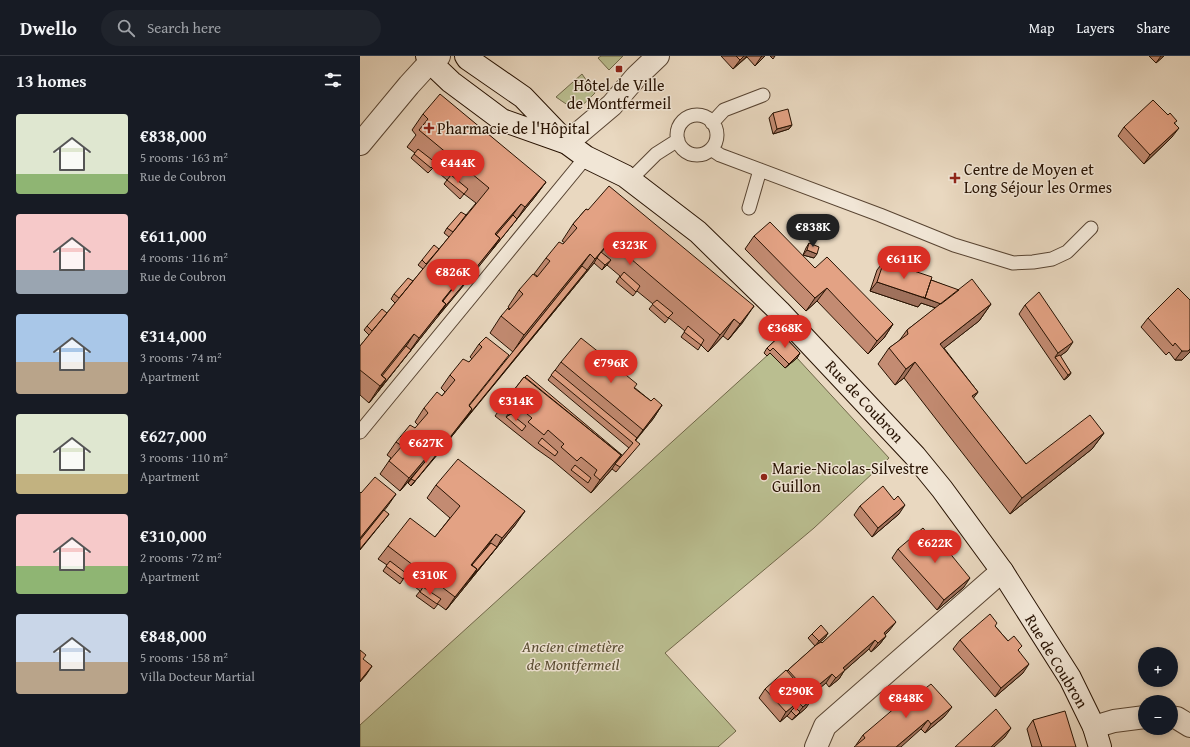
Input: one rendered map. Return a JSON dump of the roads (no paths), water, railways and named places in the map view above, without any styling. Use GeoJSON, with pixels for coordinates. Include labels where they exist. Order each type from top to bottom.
{"type":"FeatureCollection","features":[{"type":"Feature","properties":{"kind":"street"},"geometry":{"type":"LineString","coordinates":[[466,56],[468,59],[523,97],[567,143]]}},
{"type":"Feature","properties":{"kind":"street"},"geometry":{"type":"LineString","coordinates":[[567,143],[612,105],[636,77],[658,56]]}},
{"type":"Feature","properties":{"kind":"street"},"geometry":{"type":"LineString","coordinates":[[360,144],[432,58],[451,82],[502,120],[567,143]]}},
{"type":"Feature","properties":{"kind":"street","name":"Rue de Coubron"},"geometry":{"type":"LineString","coordinates":[[567,143],[586,157],[625,176],[698,232],[780,311],[916,456],[1002,571],[1070,678],[1097,737]]}},
{"type":"Feature","properties":{"kind":"street"},"geometry":{"type":"LineString","coordinates":[[816,747],[825,726],[1002,571]]}},
{"type":"Feature","properties":{"kind":"street"},"geometry":{"type":"LineString","coordinates":[[1097,737],[1114,722],[1138,718]]}},
{"type":"Feature","properties":{"kind":"street"},"geometry":{"type":"LineString","coordinates":[[1178,719],[1190,726]]}},
{"type":"Feature","properties":{"kind":"lane"},"geometry":{"type":"LineString","coordinates":[[712,123],[724,110],[763,96]]}},
{"type":"Feature","properties":{"kind":"lane"},"geometry":{"type":"LineString","coordinates":[[694,116],[701,116],[707,118],[712,123],[716,133],[715,144],[707,153],[701,155],[689,153],[684,150],[678,140],[679,127],[683,121],[694,116]]}},
{"type":"Feature","properties":{"kind":"lane"},"geometry":{"type":"LineString","coordinates":[[630,180],[656,154],[678,140]]}},
{"type":"Feature","properties":{"kind":"lane"},"geometry":{"type":"LineString","coordinates":[[711,149],[720,155],[880,215],[954,245],[1013,263],[1052,259],[1067,252],[1091,228]]}},
{"type":"Feature","properties":{"kind":"lane"},"geometry":{"type":"LineString","coordinates":[[360,432],[586,157]]}},
{"type":"Feature","properties":{"kind":"lane"},"geometry":{"type":"LineString","coordinates":[[749,208],[760,170]]}},
{"type":"Feature","properties":{"kind":"place","name":"Hôtel de Ville de Montfermeil"},"geometry":{"type":"Point","coordinates":[619,69]}},
{"type":"Feature","properties":{"kind":"place","name":"Pharmacie de l'Hôpital"},"geometry":{"type":"Point","coordinates":[429,128]}},
{"type":"Feature","properties":{"kind":"place","name":"Centre de Moyen et Long Séjour les Ormes"},"geometry":{"type":"Point","coordinates":[955,178]}},
{"type":"Feature","properties":{"kind":"place","name":"Marie-Nicolas-Silvestre Guillon"},"geometry":{"type":"Point","coordinates":[764,477]}},
{"type":"Feature","properties":{"kind":"park label","name":"Ancien cimetière de Montfermeil"},"geometry":{"type":"Point","coordinates":[573,655]}}]}
